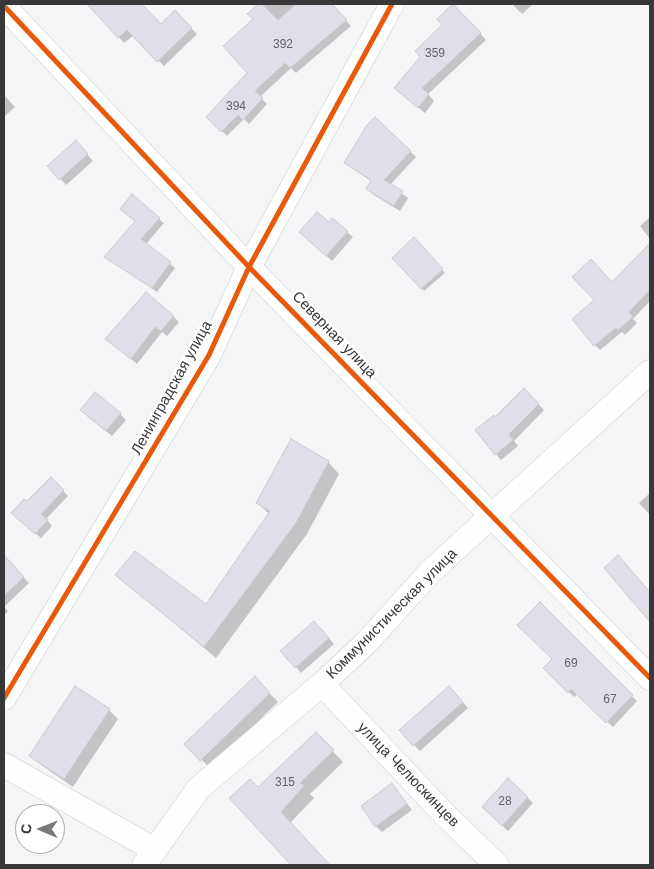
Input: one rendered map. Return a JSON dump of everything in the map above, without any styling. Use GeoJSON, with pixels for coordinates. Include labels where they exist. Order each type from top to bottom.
{"type":"FeatureCollection","features":[{"type":"Feature","properties":{"kind":"street","name":"Ленинградская улица"},"geometry":{"type":"LineString","coordinates":[[4,698],[209,355],[249,267],[392,4]]}},
{"type":"Feature","properties":{"kind":"street","name":"Северная улица"},"geometry":{"type":"LineString","coordinates":[[4,6],[249,267],[650,678]]}},
{"type":"Feature","properties":{"kind":"street","name":"Коммунистическая улица"},"geometry":{"type":"LineString","coordinates":[[149,858],[199,788],[322,684],[367,642],[430,572],[650,372]]}},
{"type":"Feature","properties":{"kind":"street","name":"улица Челюскинцев"},"geometry":{"type":"LineString","coordinates":[[322,684],[445,815],[497,865]]}},
{"type":"Feature","properties":{"kind":"street"},"geometry":{"type":"LineString","coordinates":[[4,765],[149,858]]}},
{"type":"Feature","properties":{"kind":"building"},"geometry":{"type":"Polygon","coordinates":[[[87,4],[142,4],[161,24],[175,10],[192,28],[157,62],[127,30],[118,38],[87,4]]]}},
{"type":"Feature","properties":{"kind":"building"},"geometry":{"type":"Polygon","coordinates":[[[258,4],[262,4],[278,20],[296,4],[332,4],[347,20],[290,68],[285,63],[255,91],[263,98],[243,120],[238,115],[221,132],[206,117],[247,73],[223,46],[253,19],[247,14],[258,4]]]}},
{"type":"Feature","properties":{"kind":"building"},"geometry":{"type":"Polygon","coordinates":[[[453,4],[481,33],[422,88],[429,94],[418,108],[394,88],[420,57],[415,51],[442,25],[437,19],[453,4]]]}},
{"type":"Feature","properties":{"kind":"building"},"geometry":{"type":"Polygon","coordinates":[[[375,117],[411,151],[384,180],[403,191],[394,206],[366,189],[371,180],[344,163],[367,125],[375,117]]]}},
{"type":"Feature","properties":{"kind":"building"},"geometry":{"type":"Polygon","coordinates":[[[76,140],[88,154],[59,180],[47,166],[76,140]]]}},
{"type":"Feature","properties":{"kind":"building"},"geometry":{"type":"Polygon","coordinates":[[[132,194],[160,218],[141,239],[171,262],[152,288],[104,257],[135,221],[120,209],[132,194]]]}},
{"type":"Feature","properties":{"kind":"building"},"geometry":{"type":"Polygon","coordinates":[[[317,212],[329,222],[332,218],[348,231],[326,256],[299,232],[317,212]]]}},
{"type":"Feature","properties":{"kind":"building"},"geometry":{"type":"Polygon","coordinates":[[[414,237],[443,269],[421,289],[392,258],[414,237]]]}},
{"type":"Feature","properties":{"kind":"building"},"geometry":{"type":"Polygon","coordinates":[[[650,243],[650,290],[629,312],[633,317],[594,346],[572,319],[594,300],[572,277],[591,259],[612,282],[650,243]]]}},
{"type":"Feature","properties":{"kind":"building"},"geometry":{"type":"Polygon","coordinates":[[[146,292],[174,316],[161,331],[155,327],[131,359],[105,339],[146,292]]]}},
{"type":"Feature","properties":{"kind":"building"},"geometry":{"type":"Polygon","coordinates":[[[524,388],[539,404],[509,434],[513,440],[495,455],[475,430],[494,415],[495,417],[524,388]]]}},
{"type":"Feature","properties":{"kind":"building"},"geometry":{"type":"Polygon","coordinates":[[[95,392],[121,413],[106,431],[80,410],[95,392]]]}},
{"type":"Feature","properties":{"kind":"building"},"geometry":{"type":"Polygon","coordinates":[[[291,439],[329,461],[296,523],[204,647],[115,575],[135,551],[206,604],[270,511],[256,503],[291,439]]]}},
{"type":"Feature","properties":{"kind":"building"},"geometry":{"type":"Polygon","coordinates":[[[51,477],[64,490],[41,514],[48,520],[35,534],[11,513],[24,499],[27,501],[51,477]]]}},
{"type":"Feature","properties":{"kind":"building"},"geometry":{"type":"Polygon","coordinates":[[[4,555],[24,577],[4,596],[4,555]]]}},
{"type":"Feature","properties":{"kind":"building"},"geometry":{"type":"Polygon","coordinates":[[[618,555],[650,592],[650,622],[604,568],[618,555]]]}},
{"type":"Feature","properties":{"kind":"building"},"geometry":{"type":"Polygon","coordinates":[[[540,602],[633,695],[606,723],[571,689],[568,693],[543,668],[552,659],[517,625],[540,602]]]}},
{"type":"Feature","properties":{"kind":"building"},"geometry":{"type":"Polygon","coordinates":[[[314,621],[329,638],[295,668],[280,651],[314,621]]]}},
{"type":"Feature","properties":{"kind":"building"},"geometry":{"type":"Polygon","coordinates":[[[255,676],[270,693],[200,761],[184,744],[255,676]]]}},
{"type":"Feature","properties":{"kind":"building"},"geometry":{"type":"Polygon","coordinates":[[[75,686],[110,709],[64,779],[29,756],[75,686]]]}},
{"type":"Feature","properties":{"kind":"building"},"geometry":{"type":"Polygon","coordinates":[[[449,686],[463,702],[413,746],[399,730],[449,686]]]}},
{"type":"Feature","properties":{"kind":"building"},"geometry":{"type":"Polygon","coordinates":[[[316,732],[334,750],[300,783],[304,786],[281,812],[330,865],[291,865],[229,798],[250,779],[258,787],[316,732]]]}},
{"type":"Feature","properties":{"kind":"building"},"geometry":{"type":"Polygon","coordinates":[[[508,778],[528,797],[502,826],[482,807],[508,778]]]}},
{"type":"Feature","properties":{"kind":"building"},"geometry":{"type":"Polygon","coordinates":[[[392,783],[407,804],[375,827],[361,806],[392,783]]]}},
{"type":"Feature","properties":{"kind":"cycle path"},"geometry":{"type":"LineString","coordinates":[[4,698],[209,355],[249,267],[392,4]]}},
{"type":"Feature","properties":{"kind":"cycle path"},"geometry":{"type":"LineString","coordinates":[[4,6],[249,267],[650,678]]}}]}
